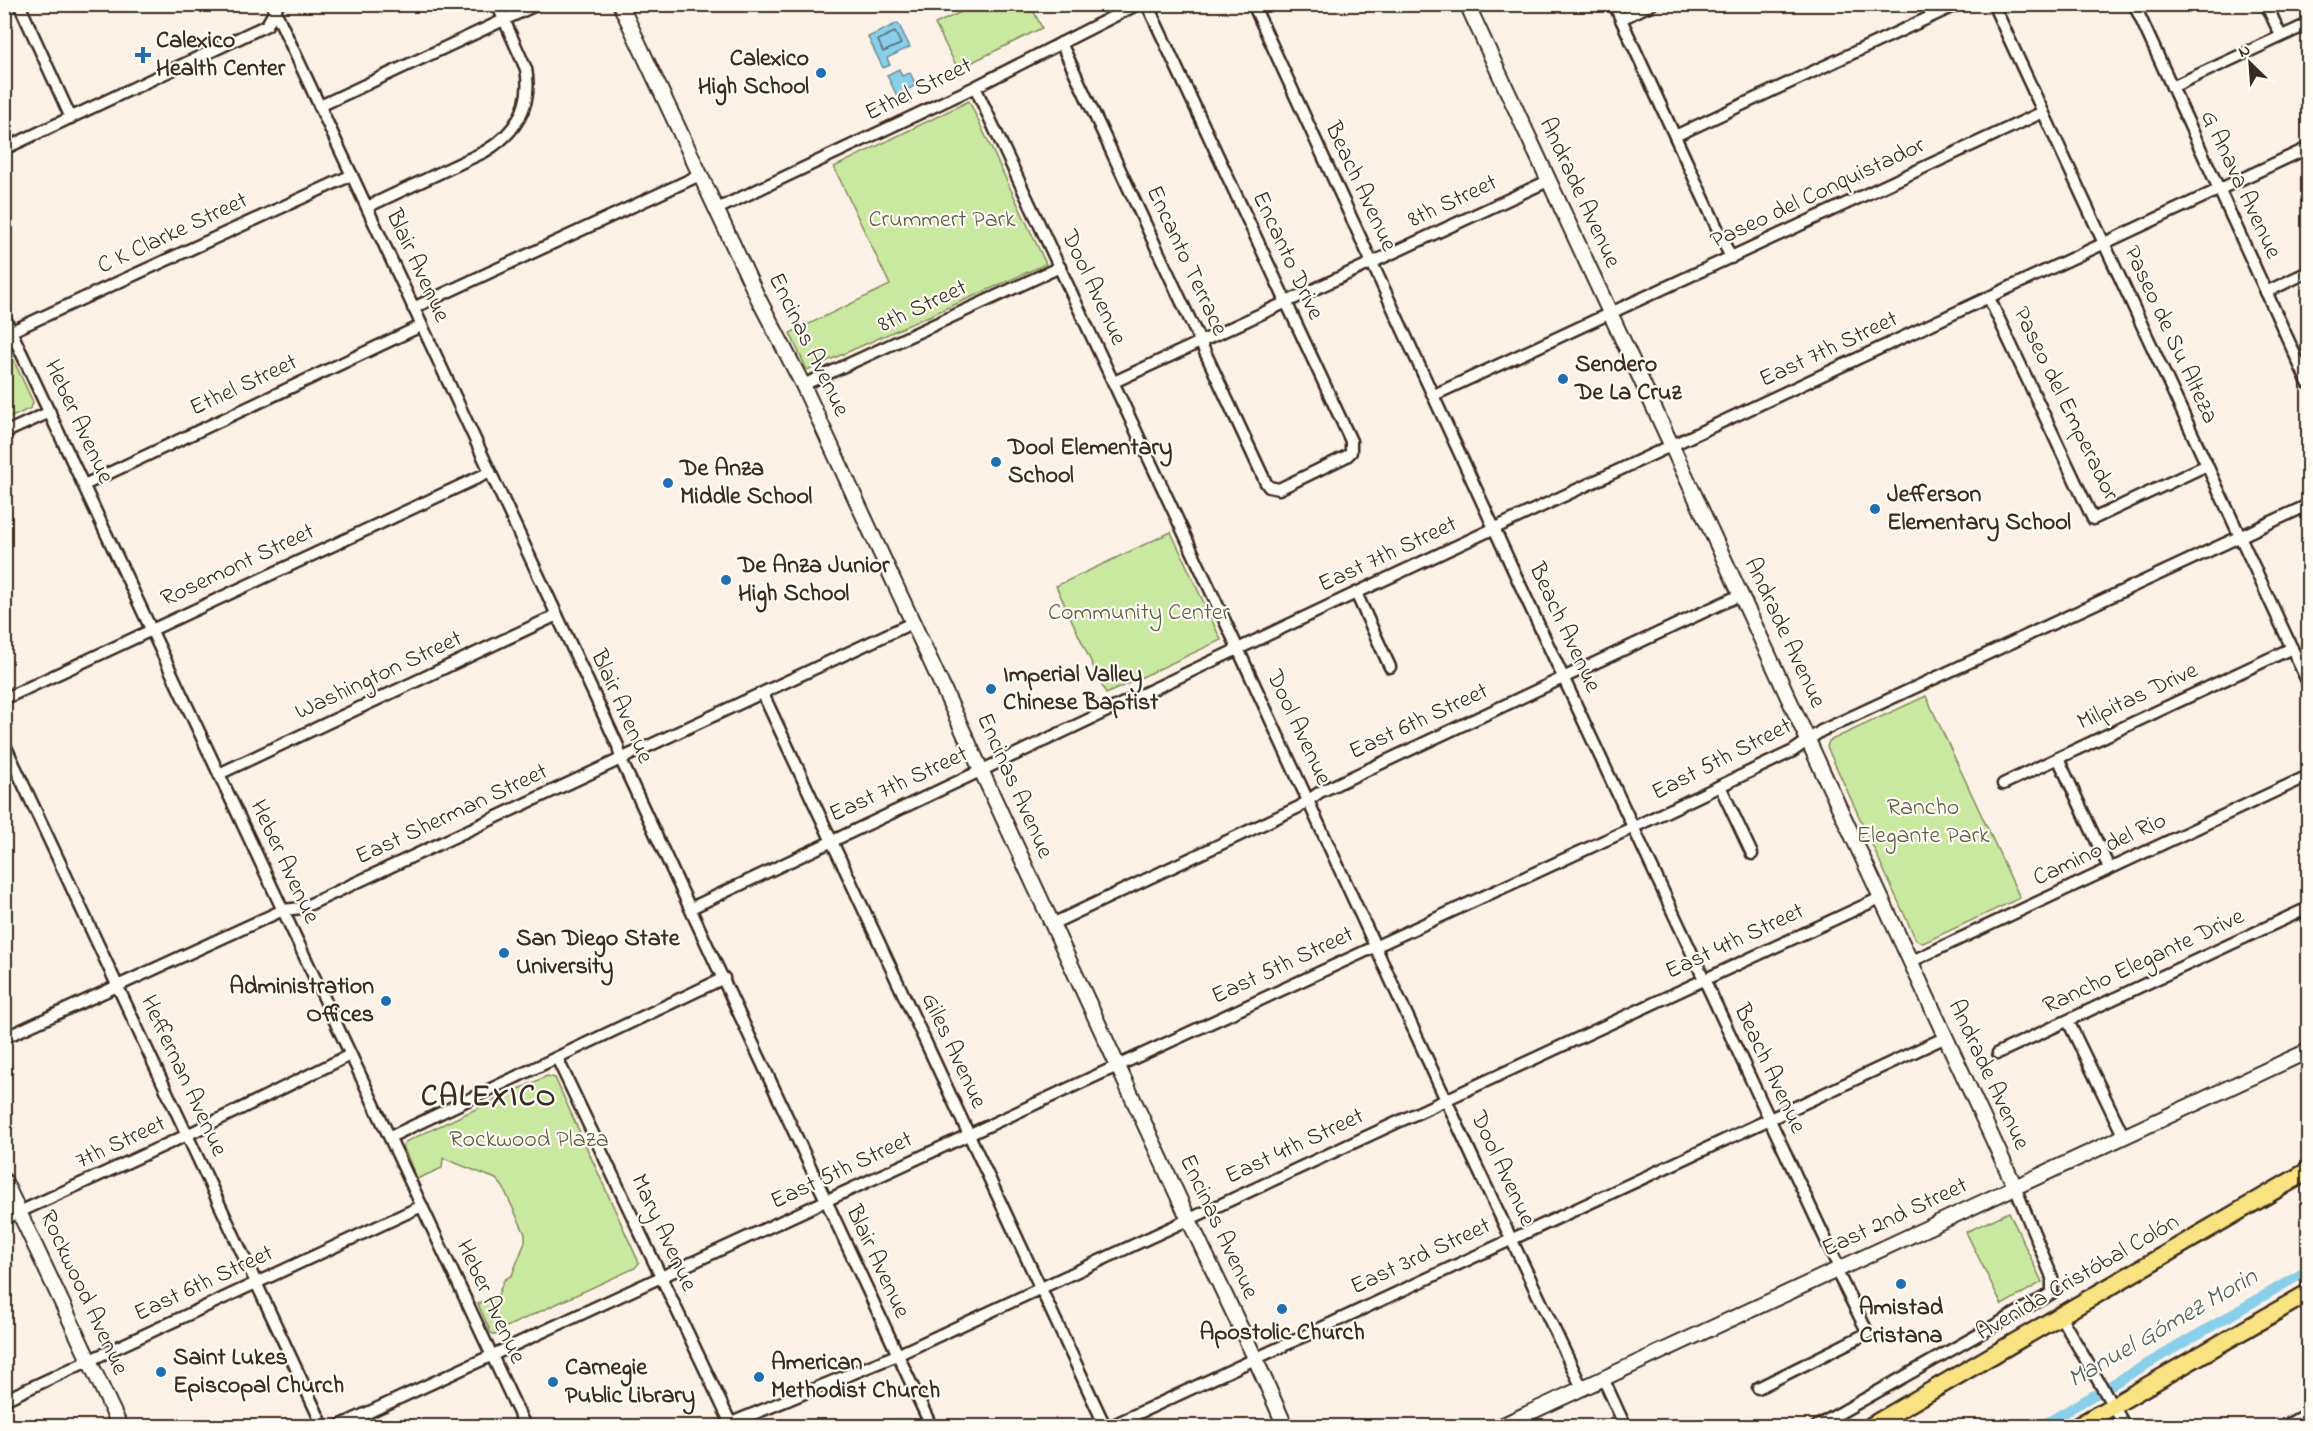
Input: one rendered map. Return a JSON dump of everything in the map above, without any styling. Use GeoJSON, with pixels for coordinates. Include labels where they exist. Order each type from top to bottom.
{"type":"FeatureCollection","features":[{"type":"Feature","properties":{"kind":"main road","name":"Avenida Cristóbal Colón"},"geometry":{"type":"LineString","coordinates":[[1871,1426],[2308,1171]]}},
{"type":"Feature","properties":{"kind":"main road"},"geometry":{"type":"LineString","coordinates":[[2078,1426],[2308,1293]]}},
{"type":"Feature","properties":{"kind":"street"},"geometry":{"type":"LineString","coordinates":[[19,4],[71,118]]}},
{"type":"Feature","properties":{"kind":"street"},"geometry":{"type":"LineString","coordinates":[[367,207],[484,152],[501,142],[514,127],[522,112],[528,80],[526,69],[497,4]]}},
{"type":"Feature","properties":{"kind":"street"},"geometry":{"type":"LineString","coordinates":[[320,106],[538,4]]}},
{"type":"Feature","properties":{"kind":"street","name":"Encinas Avenue"},"geometry":{"type":"LineString","coordinates":[[620,4],[914,622],[1285,1426]]}},
{"type":"Feature","properties":{"kind":"street","name":"Ethel Street"},"geometry":{"type":"LineString","coordinates":[[717,210],[975,87],[1138,4]]}},
{"type":"Feature","properties":{"kind":"street","name":"Encanto Drive"},"geometry":{"type":"LineString","coordinates":[[1147,4],[1351,441],[1351,452],[1347,456],[1279,489]]}},
{"type":"Feature","properties":{"kind":"street","name":"Beach Avenue"},"geometry":{"type":"LineString","coordinates":[[1252,4],[1868,1333],[1758,1388]]}},
{"type":"Feature","properties":{"kind":"street","name":"Andrade Avenue"},"geometry":{"type":"LineString","coordinates":[[1467,4],[2015,1187],[2054,1284],[2052,1293],[1817,1426]]}},
{"type":"Feature","properties":{"kind":"street"},"geometry":{"type":"LineString","coordinates":[[1614,4],[1731,258]]}},
{"type":"Feature","properties":{"kind":"street"},"geometry":{"type":"LineString","coordinates":[[1621,19],[1652,4]]}},
{"type":"Feature","properties":{"kind":"street"},"geometry":{"type":"LineString","coordinates":[[1675,136],[1958,4]]}},
{"type":"Feature","properties":{"kind":"street","name":"Paseo de Su Alteza"},"geometry":{"type":"LineString","coordinates":[[1993,4],[2308,683]]}},
{"type":"Feature","properties":{"kind":"street","name":"G Anava Avenue"},"geometry":{"type":"LineString","coordinates":[[2134,4],[2308,383]]}},
{"type":"Feature","properties":{"kind":"street"},"geometry":{"type":"LineString","coordinates":[[2266,4],[2281,36]]}},
{"type":"Feature","properties":{"kind":"street"},"geometry":{"type":"LineString","coordinates":[[4,149],[267,25],[276,7]]}},
{"type":"Feature","properties":{"kind":"street","name":"Blair Avenue"},"geometry":{"type":"LineString","coordinates":[[276,7],[421,326],[618,747],[621,760],[931,1426]]}},
{"type":"Feature","properties":{"kind":"street"},"geometry":{"type":"LineString","coordinates":[[2172,87],[2308,24]]}},
{"type":"Feature","properties":{"kind":"street","name":"Encanto Terrace"},"geometry":{"type":"LineString","coordinates":[[1061,43],[1266,483],[1269,487],[1279,489]]}},
{"type":"Feature","properties":{"kind":"street","name":"Dool Avenue"},"geometry":{"type":"LineString","coordinates":[[975,87],[1582,1388]]}},
{"type":"Feature","properties":{"kind":"street","name":"Paseo del Conquistador"},"geometry":{"type":"LineString","coordinates":[[1611,314],[2043,112]]}},
{"type":"Feature","properties":{"kind":"street"},"geometry":{"type":"LineString","coordinates":[[2104,244],[2308,148]]}},
{"type":"Feature","properties":{"kind":"street","name":"C K Clarke Street"},"geometry":{"type":"LineString","coordinates":[[12,331],[352,175]]}},
{"type":"Feature","properties":{"kind":"street"},"geometry":{"type":"LineString","coordinates":[[413,308],[700,175]]}},
{"type":"Feature","properties":{"kind":"street","name":"8th Street"},"geometry":{"type":"LineString","coordinates":[[1114,382],[1548,181]]}},
{"type":"Feature","properties":{"kind":"street","name":"East 7th Street"},"geometry":{"type":"LineString","coordinates":[[691,908],[1356,593],[2104,244]]}},
{"type":"Feature","properties":{"kind":"street","name":"8th Street"},"geometry":{"type":"LineString","coordinates":[[803,385],[1060,267]]}},
{"type":"Feature","properties":{"kind":"street"},"geometry":{"type":"LineString","coordinates":[[2266,292],[2308,272]]}},
{"type":"Feature","properties":{"kind":"street","name":"Paseo del Emperador"},"geometry":{"type":"LineString","coordinates":[[1989,298],[2093,519],[2207,465]]}},
{"type":"Feature","properties":{"kind":"street"},"geometry":{"type":"LineString","coordinates":[[1434,395],[1611,314]]}},
{"type":"Feature","properties":{"kind":"street","name":"Heber Avenue"},"geometry":{"type":"LineString","coordinates":[[4,316],[525,1426]]}},
{"type":"Feature","properties":{"kind":"street","name":"Ethel Street"},"geometry":{"type":"LineString","coordinates":[[84,484],[421,326]]}},
{"type":"Feature","properties":{"kind":"street"},"geometry":{"type":"LineString","coordinates":[[4,433],[50,412]]}},
{"type":"Feature","properties":{"kind":"street","name":"Rosemont Street"},"geometry":{"type":"LineString","coordinates":[[4,699],[490,472]]}},
{"type":"Feature","properties":{"kind":"street","name":"East 5th Street"},"geometry":{"type":"LineString","coordinates":[[339,1426],[1634,827],[1793,751],[1821,731],[2308,505]]}},
{"type":"Feature","properties":{"kind":"street"},"geometry":{"type":"LineString","coordinates":[[1356,593],[1390,667]]}},
{"type":"Feature","properties":{"kind":"street","name":"East 6th Street"},"geometry":{"type":"LineString","coordinates":[[1052,924],[1299,807],[1320,792],[1742,594]]}},
{"type":"Feature","properties":{"kind":"street","name":"Washington Street"},"geometry":{"type":"LineString","coordinates":[[219,774],[557,615]]}},
{"type":"Feature","properties":{"kind":"street","name":"East Sherman Street"},"geometry":{"type":"LineString","coordinates":[[4,1038],[283,910],[302,908],[914,622]]}},
{"type":"Feature","properties":{"kind":"street","name":"Milpitas Drive"},"geometry":{"type":"LineString","coordinates":[[2002,784],[2292,648]]}},
{"type":"Feature","properties":{"kind":"street","name":"Giles Avenue"},"geometry":{"type":"LineString","coordinates":[[763,693],[1105,1426]]}},
{"type":"Feature","properties":{"kind":"street","name":"Heffernan Avenue"},"geometry":{"type":"LineString","coordinates":[[4,742],[258,1282],[323,1426]]}},
{"type":"Feature","properties":{"kind":"street"},"geometry":{"type":"LineString","coordinates":[[2058,758],[2109,868]]}},
{"type":"Feature","properties":{"kind":"street","name":"Camino del Rio"},"geometry":{"type":"LineString","coordinates":[[1910,962],[2308,776]]}},
{"type":"Feature","properties":{"kind":"street"},"geometry":{"type":"LineString","coordinates":[[1720,786],[1752,854]]}},
{"type":"Feature","properties":{"kind":"street","name":"East 4th Street"},"geometry":{"type":"LineString","coordinates":[[729,1425],[897,1355],[1880,898]]}},
{"type":"Feature","properties":{"kind":"street","name":"Rancho Elegante Drive"},"geometry":{"type":"LineString","coordinates":[[1998,1053],[2308,908]]}},
{"type":"Feature","properties":{"kind":"street"},"geometry":{"type":"LineString","coordinates":[[390,1137],[724,978]]}},
{"type":"Feature","properties":{"kind":"street"},"geometry":{"type":"LineString","coordinates":[[2068,1021],[2124,1137]]}},
{"type":"Feature","properties":{"kind":"street","name":"East 3rd Street"},"geometry":{"type":"LineString","coordinates":[[1111,1426],[1946,1037]]}},
{"type":"Feature","properties":{"kind":"street","name":"East 2nd Street"},"geometry":{"type":"LineString","coordinates":[[1501,1426],[2308,1051]]}},
{"type":"Feature","properties":{"kind":"street","name":"7th Street"},"geometry":{"type":"LineString","coordinates":[[4,1219],[188,1136],[350,1056]]}},
{"type":"Feature","properties":{"kind":"street","name":"Mary Avenue"},"geometry":{"type":"LineString","coordinates":[[557,1058],[729,1425]]}},
{"type":"Feature","properties":{"kind":"street","name":"Rockwood Avenue"},"geometry":{"type":"LineString","coordinates":[[4,1180],[91,1360],[120,1426]]}},
{"type":"Feature","properties":{"kind":"street","name":"East 6th Street"},"geometry":{"type":"LineString","coordinates":[[4,1400],[422,1206]]}},
{"type":"Feature","properties":{"kind":"street"},"geometry":{"type":"LineString","coordinates":[[2060,1316],[2126,1426]]}},
{"type":"Feature","properties":{"kind":"street"},"geometry":{"type":"LineString","coordinates":[[1603,1378],[1625,1426]]}},
{"type":"Feature","properties":{"kind":"street"},"geometry":{"type":"LineString","coordinates":[[2285,1426],[2308,1413]]}},
{"type":"Feature","properties":{"kind":"green space"},"geometry":{"type":"Polygon","coordinates":[[[1030,4],[1042,28],[958,69],[935,24],[976,5],[1030,4]]]}},
{"type":"Feature","properties":{"kind":"green space","name":"Crummert Park"},"geometry":{"type":"Polygon","coordinates":[[[969,101],[1046,264],[807,370],[790,333],[890,285],[834,167],[969,101]]]}},
{"type":"Feature","properties":{"kind":"green space"},"geometry":{"type":"Polygon","coordinates":[[[5,342],[33,402],[31,408],[5,420],[5,342]]]}},
{"type":"Feature","properties":{"kind":"green space","name":"Community Center"},"geometry":{"type":"Polygon","coordinates":[[[1171,532],[1221,640],[1106,694],[1056,586],[1171,532]]]}},
{"type":"Feature","properties":{"kind":"green space","name":"Rancho Elegante Park"},"geometry":{"type":"Polygon","coordinates":[[[1926,696],[2020,898],[1923,943],[1916,940],[1827,747],[1829,741],[1926,696]]]}},
{"type":"Feature","properties":{"kind":"green space","name":"Rockwood Plaza"},"geometry":{"type":"Polygon","coordinates":[[[547,1076],[555,1078],[639,1263],[635,1268],[502,1329],[496,1335],[491,1333],[478,1304],[498,1295],[504,1280],[512,1275],[525,1242],[525,1234],[503,1187],[496,1179],[443,1158],[442,1168],[417,1179],[403,1146],[405,1142],[547,1076]]]}},
{"type":"Feature","properties":{"kind":"green space"},"geometry":{"type":"Polygon","coordinates":[[[2009,1212],[2042,1282],[2002,1305],[1966,1232],[2009,1212]]]}},
{"type":"Feature","properties":{"kind":"water"},"geometry":{"type":"Polygon","coordinates":[[[898,23],[910,47],[887,58],[890,65],[883,68],[868,37],[898,23]]]}},
{"type":"Feature","properties":{"kind":"water"},"geometry":{"type":"Polygon","coordinates":[[[899,69],[902,76],[910,73],[916,85],[897,96],[887,75],[899,69]]]}},
{"type":"Feature","properties":{"kind":"waterway","name":"Manuel Gómez Morin"},"geometry":{"type":"LineString","coordinates":[[2041,1426],[2308,1270]]}},
{"type":"Feature","properties":{"kind":"place","name":"Calexico Health Center"},"geometry":{"type":"Point","coordinates":[143,55]}},
{"type":"Feature","properties":{"kind":"place","name":"Calexico High School"},"geometry":{"type":"Point","coordinates":[821,73]}},
{"type":"Feature","properties":{"kind":"place","name":"Sendero De La Cruz"},"geometry":{"type":"Point","coordinates":[1563,379]}},
{"type":"Feature","properties":{"kind":"place","name":"Dool Elementary School"},"geometry":{"type":"Point","coordinates":[996,462]}},
{"type":"Feature","properties":{"kind":"place","name":"De Anza Middle School"},"geometry":{"type":"Point","coordinates":[668,483]}},
{"type":"Feature","properties":{"kind":"place","name":"Jefferson Elementary School"},"geometry":{"type":"Point","coordinates":[1875,509]}},
{"type":"Feature","properties":{"kind":"place","name":"De Anza Junior High School"},"geometry":{"type":"Point","coordinates":[726,580]}},
{"type":"Feature","properties":{"kind":"place","name":"Imperial Valley Chinese Baptist"},"geometry":{"type":"Point","coordinates":[991,689]}},
{"type":"Feature","properties":{"kind":"place","name":"San Diego State University"},"geometry":{"type":"Point","coordinates":[504,953]}},
{"type":"Feature","properties":{"kind":"place","name":"Administration Offices"},"geometry":{"type":"Point","coordinates":[386,1001]}},
{"type":"Feature","properties":{"kind":"place","name":"Amistad Cristana"},"geometry":{"type":"Point","coordinates":[1901,1284]}},
{"type":"Feature","properties":{"kind":"place","name":"Apostolic Church"},"geometry":{"type":"Point","coordinates":[1282,1309]}},
{"type":"Feature","properties":{"kind":"place","name":"Saint Lukes Episcopal Church"},"geometry":{"type":"Point","coordinates":[161,1372]}},
{"type":"Feature","properties":{"kind":"place","name":"American Methodist Church"},"geometry":{"type":"Point","coordinates":[759,1377]}},
{"type":"Feature","properties":{"kind":"place","name":"Carnegie Public Library"},"geometry":{"type":"Point","coordinates":[553,1382]}},
{"type":"Feature","properties":{"kind":"district","name":"CALEXICO"},"geometry":{"type":"Point","coordinates":[489,1098]}}]}
